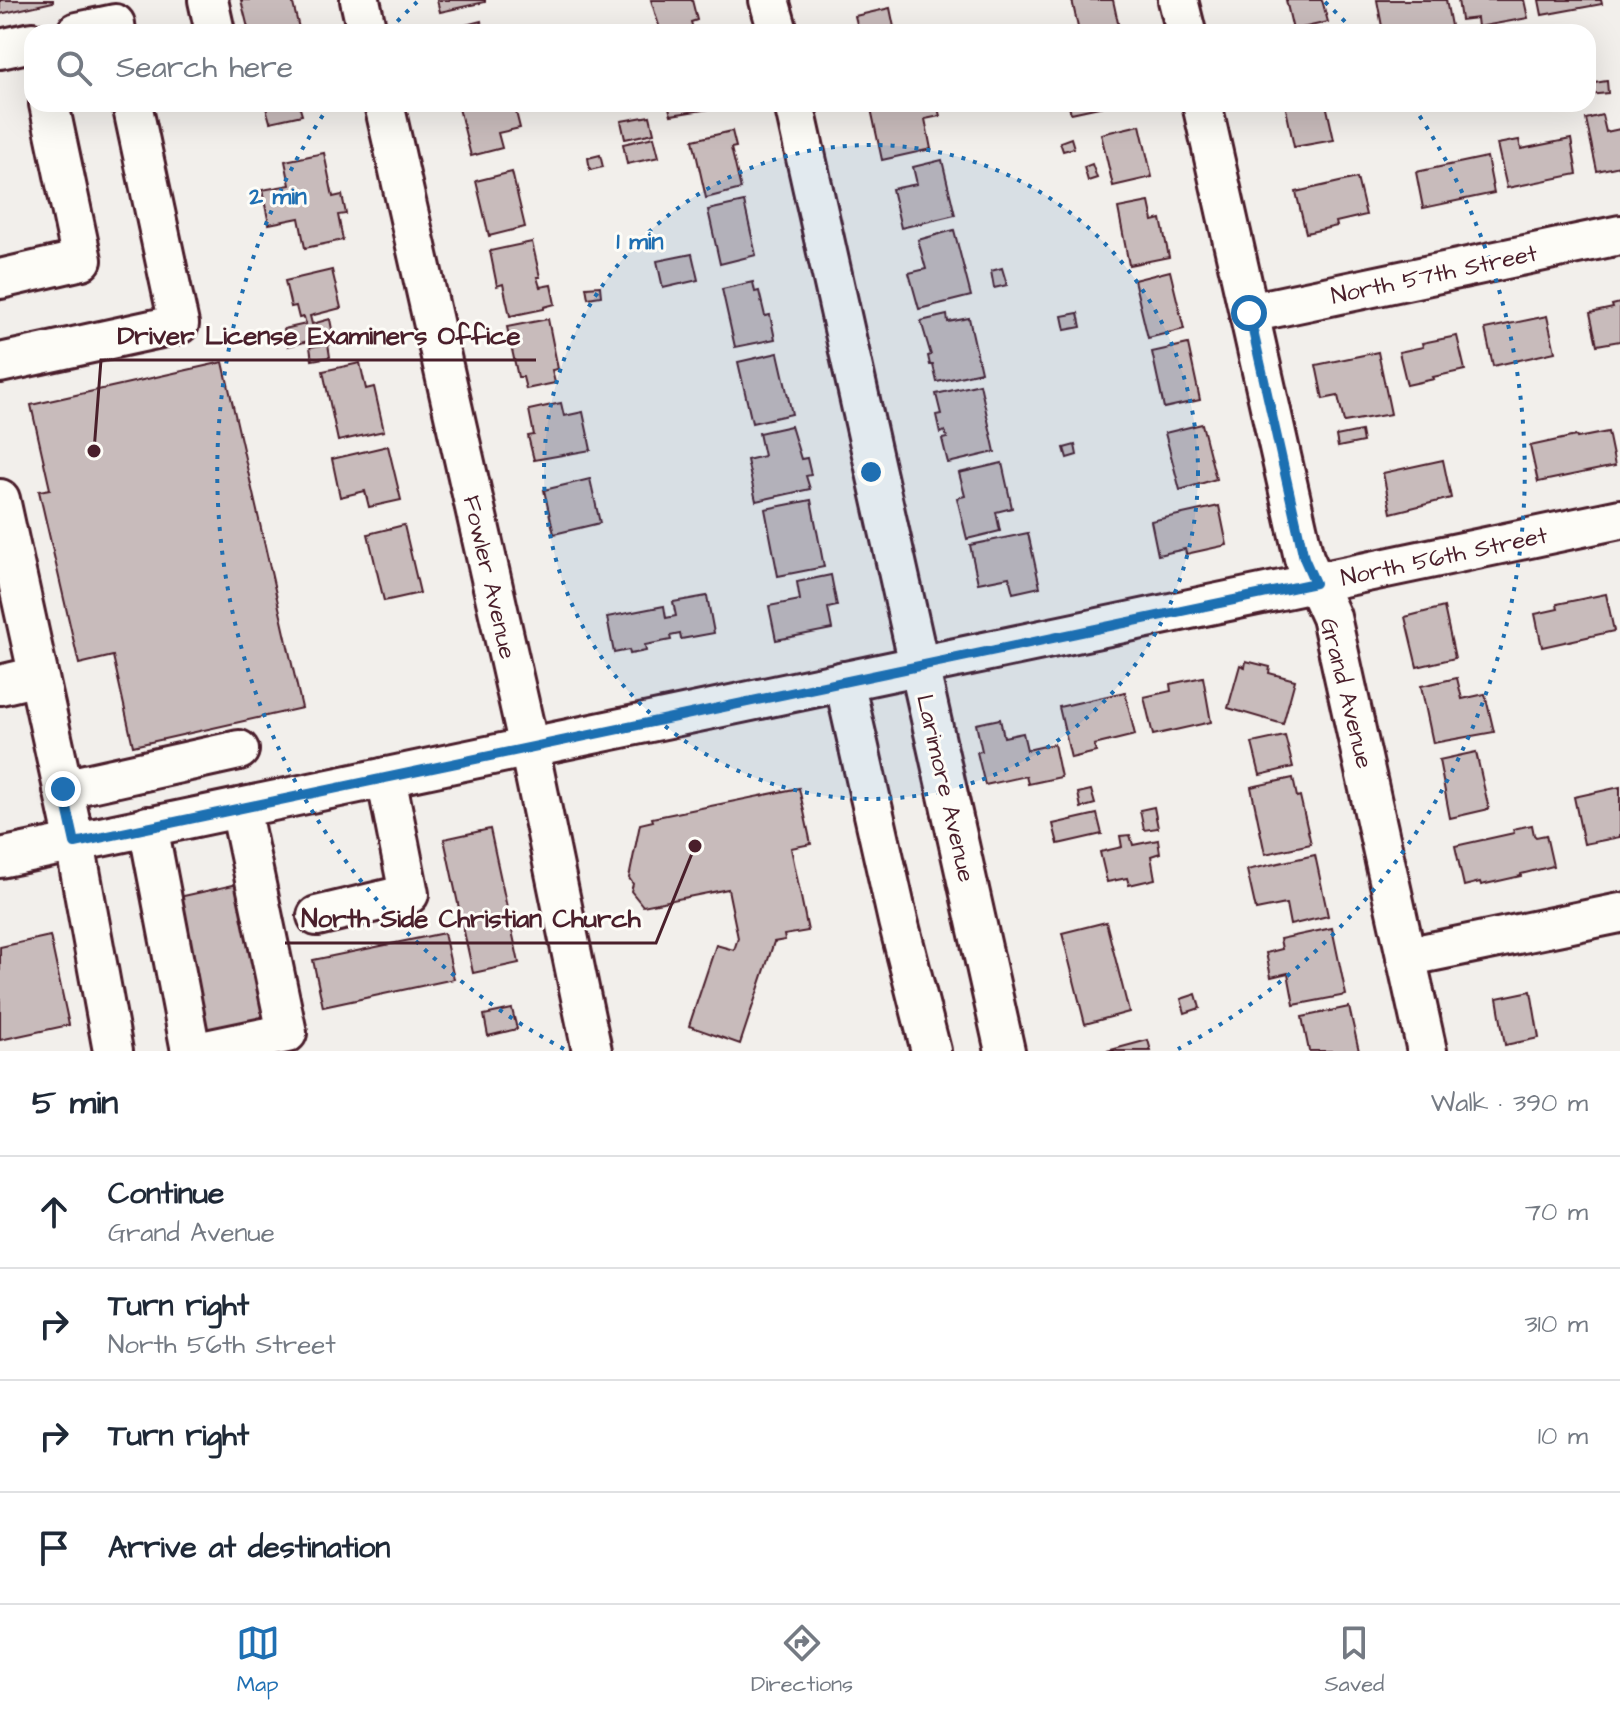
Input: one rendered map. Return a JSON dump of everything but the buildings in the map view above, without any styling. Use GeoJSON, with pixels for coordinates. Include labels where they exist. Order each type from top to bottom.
{"type":"FeatureCollection","features":[{"type":"Feature","properties":{"kind":"street"},"geometry":{"type":"LineString","coordinates":[[208,0],[213,24]]}},
{"type":"Feature","properties":{"kind":"street"},"geometry":{"type":"LineString","coordinates":[[360,0],[365,24]]}},
{"type":"Feature","properties":{"kind":"street"},"geometry":{"type":"LineString","coordinates":[[769,0],[776,24]]}},
{"type":"Feature","properties":{"kind":"street"},"geometry":{"type":"LineString","coordinates":[[1178,0],[1184,24]]}},
{"type":"Feature","properties":{"kind":"street"},"geometry":{"type":"LineString","coordinates":[[0,49],[24,44]]}},
{"type":"Feature","properties":{"kind":"street"},"geometry":{"type":"LineString","coordinates":[[0,279],[82,260],[51,112]]}},
{"type":"Feature","properties":{"kind":"street"},"geometry":{"type":"LineString","coordinates":[[0,363],[179,324],[134,112]]}},
{"type":"Feature","properties":{"kind":"street","name":"Fowler Avenue"},"geometry":{"type":"LineString","coordinates":[[386,112],[529,747],[592,1051]]}},
{"type":"Feature","properties":{"kind":"street","name":"Larimore Avenue"},"geometry":{"type":"LineString","coordinates":[[796,112],[1005,1051]]}},
{"type":"Feature","properties":{"kind":"street","name":"Grand Avenue"},"geometry":{"type":"LineString","coordinates":[[1204,112],[1304,558],[1331,617],[1355,717],[1427,1051]]}},
{"type":"Feature","properties":{"kind":"street","name":"North 57th Street"},"geometry":{"type":"LineString","coordinates":[[1249,313],[1620,235]]}},
{"type":"Feature","properties":{"kind":"street"},"geometry":{"type":"LineString","coordinates":[[0,499],[14,634],[38,676],[75,843],[113,1051]]}},
{"type":"Feature","properties":{"kind":"street","name":"North 56th Street"},"geometry":{"type":"LineString","coordinates":[[0,858],[1620,519]]}},
{"type":"Feature","properties":{"kind":"street"},"geometry":{"type":"LineString","coordinates":[[0,685],[38,676]]}},
{"type":"Feature","properties":{"kind":"street"},"geometry":{"type":"LineString","coordinates":[[844,681],[931,1051]]}},
{"type":"Feature","properties":{"kind":"street"},"geometry":{"type":"LineString","coordinates":[[63,789],[239,750]]}},
{"type":"Feature","properties":{"kind":"street"},"geometry":{"type":"LineString","coordinates":[[317,916],[409,894],[386,777]]}},
{"type":"Feature","properties":{"kind":"street"},"geometry":{"type":"LineString","coordinates":[[201,1051],[287,1033],[240,808]]}},
{"type":"Feature","properties":{"kind":"street"},"geometry":{"type":"LineString","coordinates":[[148,826],[191,1051]]}},
{"type":"Feature","properties":{"kind":"street"},"geometry":{"type":"LineString","coordinates":[[1406,957],[1620,913]]}},
{"type":"Feature","properties":{"kind":"place","name":"Driver License Examiners Office"},"geometry":{"type":"Point","coordinates":[94,451]}},
{"type":"Feature","properties":{"kind":"place","name":"North Side Christian Church"},"geometry":{"type":"Point","coordinates":[695,846]}},
{"type":"Feature","properties":{"kind":"route"},"geometry":{"type":"LineString","coordinates":[[63,789],[75,843],[1315,583],[1304,558],[1249,313]]}}]}
